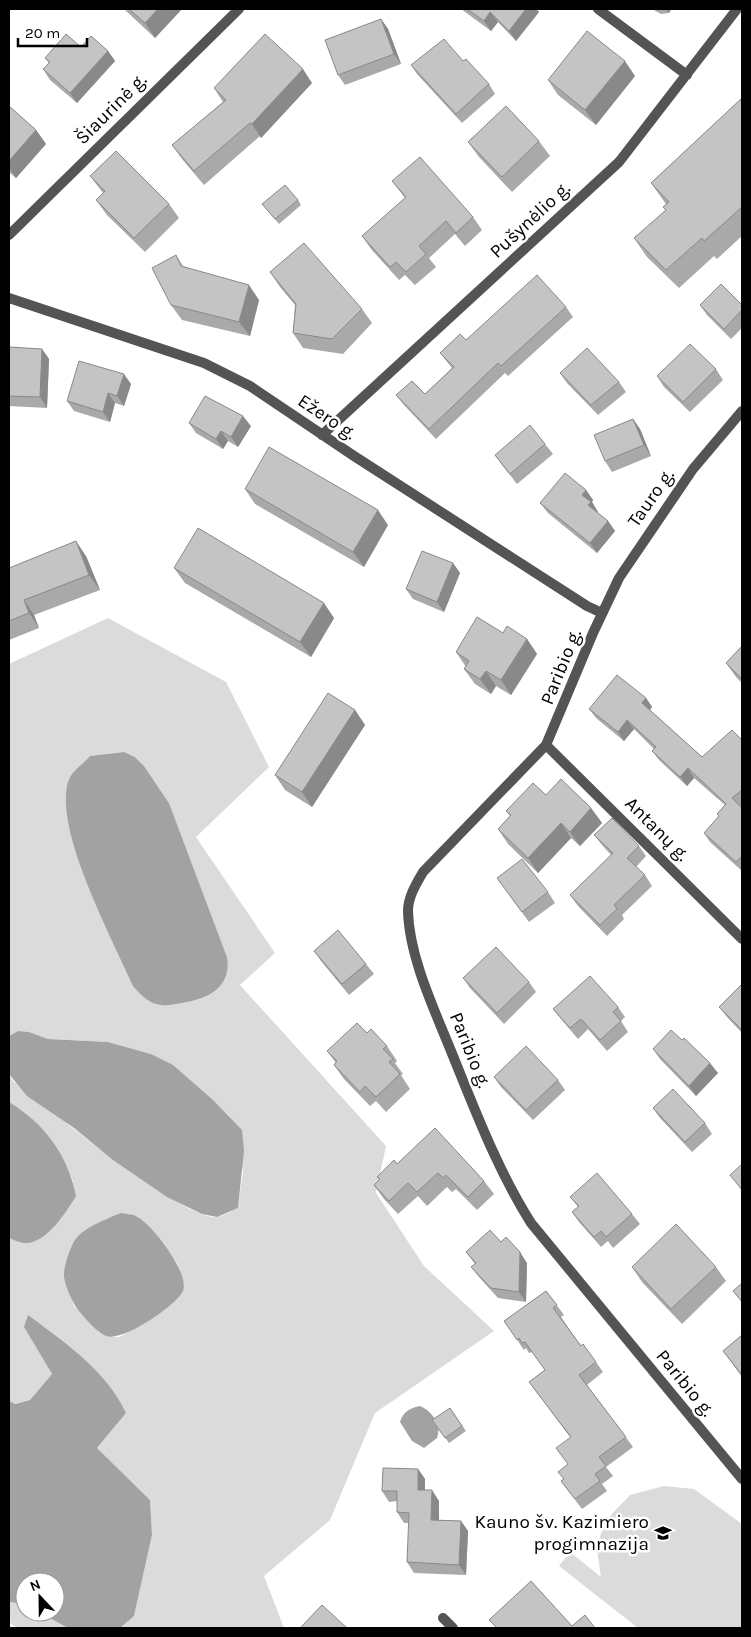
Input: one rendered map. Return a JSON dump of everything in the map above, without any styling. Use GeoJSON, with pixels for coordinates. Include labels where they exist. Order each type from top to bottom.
{"type":"FeatureCollection","features":[{"type":"Feature","properties":{"kind":"street","name":"Šiaurinė g."},"geometry":{"type":"LineString","coordinates":[[9,236],[238,9]]}},
{"type":"Feature","properties":{"kind":"street"},"geometry":{"type":"LineString","coordinates":[[598,9],[687,75]]}},
{"type":"Feature","properties":{"kind":"street","name":"Pušynėlio g."},"geometry":{"type":"LineString","coordinates":[[322,435],[619,162],[737,9]]}},
{"type":"Feature","properties":{"kind":"street","name":"Ežero g."},"geometry":{"type":"LineString","coordinates":[[9,298],[204,363],[250,386],[322,435],[587,606],[602,613]]}},
{"type":"Feature","properties":{"kind":"street","name":"Tauro g."},"geometry":{"type":"LineString","coordinates":[[602,613],[619,578],[643,540],[693,469],[742,411]]}},
{"type":"Feature","properties":{"kind":"street","name":"Paribio g."},"geometry":{"type":"LineString","coordinates":[[602,613],[546,745],[422,872],[412,890],[408,910],[417,959],[432,1002],[496,1161],[512,1193],[531,1223],[740,1473]]}},
{"type":"Feature","properties":{"kind":"street","name":"Antanų g."},"geometry":{"type":"LineString","coordinates":[[546,745],[742,938]]}},
{"type":"Feature","properties":{"kind":"street"},"geometry":{"type":"LineString","coordinates":[[443,1618],[453,1628]]}},
{"type":"Feature","properties":{"kind":"shaded area"},"geometry":{"type":"Polygon","coordinates":[[[108,618],[226,682],[269,767],[196,837],[275,953],[240,985],[386,1146],[376,1193],[424,1266],[494,1331],[375,1413],[330,1520],[264,1576],[284,1628],[120,1628],[134,1616],[152,1535],[150,1500],[97,1448],[126,1413],[24,1327],[52,1374],[30,1400],[14,1404],[9,1401],[9,1238],[27,1243],[73,1181],[61,1156],[48,1136],[31,1118],[9,1102],[9,1074],[13,1081],[115,1160],[176,1201],[200,1213],[217,1217],[238,1208],[243,1171],[230,1117],[194,1085],[151,1054],[108,1042],[48,1039],[29,1032],[18,1031],[9,1036],[9,664],[108,618]],[[124,752],[90,756],[68,780],[227,957],[169,803],[144,766],[135,757],[124,752]],[[137,1216],[107,1218],[76,1238],[70,1292],[74,1306],[99,1332],[107,1336],[119,1337],[145,1323],[183,1292],[177,1263],[159,1239],[137,1216]]]}},
{"type":"Feature","properties":{"kind":"shaded area"},"geometry":{"type":"Polygon","coordinates":[[[124,752],[135,757],[144,766],[169,803],[227,957],[228,968],[226,977],[221,984],[208,995],[191,1001],[169,1005],[153,1003],[133,986],[87,884],[69,828],[66,803],[68,782],[71,775],[90,756],[124,752]]]}},
{"type":"Feature","properties":{"kind":"shaded area"},"geometry":{"type":"Polygon","coordinates":[[[18,1031],[29,1032],[48,1039],[108,1042],[151,1054],[173,1065],[213,1100],[242,1130],[244,1151],[238,1208],[217,1217],[202,1214],[167,1197],[113,1160],[74,1128],[27,1096],[9,1074],[9,1036],[18,1031]]]}},
{"type":"Feature","properties":{"kind":"shaded area"},"geometry":{"type":"Polygon","coordinates":[[[9,1102],[33,1120],[53,1142],[67,1167],[76,1196],[50,1231],[36,1241],[28,1243],[9,1238],[9,1102]]]}},
{"type":"Feature","properties":{"kind":"shaded area"},"geometry":{"type":"Polygon","coordinates":[[[121,1213],[136,1216],[160,1239],[176,1263],[182,1275],[184,1285],[182,1293],[177,1299],[147,1322],[124,1334],[106,1336],[94,1328],[76,1307],[65,1283],[64,1271],[75,1239],[93,1225],[121,1213]]]}},
{"type":"Feature","properties":{"kind":"shaded area"},"geometry":{"type":"Polygon","coordinates":[[[28,1315],[70,1347],[96,1370],[118,1398],[126,1413],[97,1448],[150,1500],[152,1535],[134,1616],[120,1628],[68,1628],[57,1622],[65,1622],[65,1572],[15,1572],[15,1603],[9,1602],[9,1401],[15,1404],[30,1400],[52,1374],[24,1327],[28,1315]]]}},
{"type":"Feature","properties":{"kind":"shaded area"},"geometry":{"type":"Polygon","coordinates":[[[420,1406],[432,1415],[438,1428],[437,1438],[424,1448],[412,1441],[400,1422],[407,1411],[420,1406]]]}},
{"type":"Feature","properties":{"kind":"shaded area","name":"Kauno šv. Kazimiero progimnazija"},"geometry":{"type":"Polygon","coordinates":[[[664,1486],[694,1489],[742,1524],[742,1628],[638,1628],[559,1566],[570,1552],[601,1577],[597,1550],[601,1533],[611,1515],[630,1495],[664,1486]]]}},
{"type":"Feature","properties":{"kind":"shaded area"},"geometry":{"type":"Polygon","coordinates":[[[9,1602],[15,1603],[15,1622],[57,1622],[68,1628],[17,1628],[9,1622],[9,1602]]]}},
{"type":"Feature","properties":{"kind":"building"},"geometry":{"type":"Polygon","coordinates":[[[129,9],[158,9],[145,23],[129,9]]]}},
{"type":"Feature","properties":{"kind":"building"},"geometry":{"type":"Polygon","coordinates":[[[467,9],[526,9],[509,31],[490,12],[484,21],[467,9]]]}},
{"type":"Feature","properties":{"kind":"building"},"geometry":{"type":"Polygon","coordinates":[[[381,19],[394,54],[338,75],[325,40],[381,19]]]}},
{"type":"Feature","properties":{"kind":"building"},"geometry":{"type":"Polygon","coordinates":[[[587,31],[625,61],[585,110],[548,80],[587,31]]]}},
{"type":"Feature","properties":{"kind":"building"},"geometry":{"type":"Polygon","coordinates":[[[66,34],[81,47],[91,36],[108,51],[70,93],[43,69],[50,62],[45,58],[66,34]]]}},
{"type":"Feature","properties":{"kind":"building"},"geometry":{"type":"Polygon","coordinates":[[[265,34],[303,69],[252,124],[250,123],[194,171],[172,145],[226,100],[214,88],[265,34]]]}},
{"type":"Feature","properties":{"kind":"building"},"geometry":{"type":"Polygon","coordinates":[[[444,39],[463,61],[466,59],[489,84],[456,114],[411,65],[444,39]]]}},
{"type":"Feature","properties":{"kind":"building"},"geometry":{"type":"Polygon","coordinates":[[[742,98],[742,207],[704,241],[702,238],[666,270],[634,238],[666,210],[663,207],[669,202],[651,183],[742,98]]]}},
{"type":"Feature","properties":{"kind":"building"},"geometry":{"type":"Polygon","coordinates":[[[9,106],[36,130],[9,161],[9,106]]]}},
{"type":"Feature","properties":{"kind":"building"},"geometry":{"type":"Polygon","coordinates":[[[506,106],[539,141],[502,177],[468,142],[506,106]]]}},
{"type":"Feature","properties":{"kind":"building"},"geometry":{"type":"Polygon","coordinates":[[[116,151],[169,204],[134,238],[96,200],[105,191],[90,176],[116,151]]]}},
{"type":"Feature","properties":{"kind":"building"},"geometry":{"type":"Polygon","coordinates":[[[420,157],[473,217],[456,233],[446,221],[419,246],[426,254],[406,272],[396,262],[390,267],[362,236],[406,197],[392,181],[420,157]]]}},
{"type":"Feature","properties":{"kind":"building"},"geometry":{"type":"Polygon","coordinates":[[[285,185],[298,200],[275,219],[262,204],[285,185]]]}},
{"type":"Feature","properties":{"kind":"building"},"geometry":{"type":"Polygon","coordinates":[[[304,243],[362,309],[332,339],[293,333],[296,304],[270,272],[304,243]]]}},
{"type":"Feature","properties":{"kind":"building"},"geometry":{"type":"Polygon","coordinates":[[[176,255],[181,266],[249,285],[239,322],[171,305],[152,268],[176,255]]]}},
{"type":"Feature","properties":{"kind":"building"},"geometry":{"type":"Polygon","coordinates":[[[537,275],[566,307],[501,366],[498,363],[429,429],[396,395],[412,381],[425,394],[454,367],[440,353],[460,334],[466,340],[537,275]]]}},
{"type":"Feature","properties":{"kind":"building"},"geometry":{"type":"Polygon","coordinates":[[[721,284],[742,305],[742,310],[724,329],[700,305],[721,284]]]}},
{"type":"Feature","properties":{"kind":"building"},"geometry":{"type":"Polygon","coordinates":[[[690,344],[716,369],[683,402],[657,376],[690,344]]]}},
{"type":"Feature","properties":{"kind":"building"},"geometry":{"type":"Polygon","coordinates":[[[9,347],[42,349],[40,397],[9,396],[9,347]]]}},
{"type":"Feature","properties":{"kind":"building"},"geometry":{"type":"Polygon","coordinates":[[[587,348],[619,382],[591,405],[560,373],[587,348]]]}},
{"type":"Feature","properties":{"kind":"building"},"geometry":{"type":"Polygon","coordinates":[[[79,361],[124,374],[117,396],[108,393],[103,412],[67,401],[79,361]]]}},
{"type":"Feature","properties":{"kind":"building"},"geometry":{"type":"Polygon","coordinates":[[[205,396],[243,416],[231,437],[221,431],[216,439],[189,423],[205,396]]]}},
{"type":"Feature","properties":{"kind":"building"},"geometry":{"type":"Polygon","coordinates":[[[633,419],[644,445],[605,461],[594,435],[633,419]]]}},
{"type":"Feature","properties":{"kind":"building"},"geometry":{"type":"Polygon","coordinates":[[[530,425],[545,444],[510,474],[495,455],[530,425]]]}},
{"type":"Feature","properties":{"kind":"building"},"geometry":{"type":"Polygon","coordinates":[[[269,447],[378,510],[353,552],[245,489],[269,447]]]}},
{"type":"Feature","properties":{"kind":"building"},"geometry":{"type":"Polygon","coordinates":[[[565,473],[586,490],[582,495],[591,502],[588,505],[608,521],[590,543],[540,503],[565,473]]]}},
{"type":"Feature","properties":{"kind":"building"},"geometry":{"type":"Polygon","coordinates":[[[198,528],[324,603],[300,642],[174,568],[198,528]]]}},
{"type":"Feature","properties":{"kind":"building"},"geometry":{"type":"Polygon","coordinates":[[[76,541],[89,575],[24,600],[29,613],[9,621],[9,568],[76,541]]]}},
{"type":"Feature","properties":{"kind":"building"},"geometry":{"type":"Polygon","coordinates":[[[422,551],[453,563],[437,602],[406,589],[422,551]]]}},
{"type":"Feature","properties":{"kind":"building"},"geometry":{"type":"Polygon","coordinates":[[[477,617],[503,633],[507,626],[527,639],[501,680],[486,671],[480,679],[464,669],[469,661],[456,652],[477,617]]]}},
{"type":"Feature","properties":{"kind":"building"},"geometry":{"type":"Polygon","coordinates":[[[742,646],[742,679],[726,663],[742,646]]]}},
{"type":"Feature","properties":{"kind":"building"},"geometry":{"type":"Polygon","coordinates":[[[617,675],[646,698],[642,703],[702,757],[732,730],[742,740],[742,790],[732,798],[742,808],[742,856],[736,862],[704,833],[719,816],[717,814],[726,804],[688,768],[680,777],[652,751],[656,747],[627,720],[618,732],[589,709],[617,675]]]}},
{"type":"Feature","properties":{"kind":"building"},"geometry":{"type":"Polygon","coordinates":[[[328,693],[355,710],[302,792],[275,775],[328,693]]]}},
{"type":"Feature","properties":{"kind":"building"},"geometry":{"type":"Polygon","coordinates":[[[561,779],[591,808],[570,832],[561,823],[528,858],[498,829],[511,815],[506,811],[533,783],[546,795],[561,779]]]}},
{"type":"Feature","properties":{"kind":"building"},"geometry":{"type":"Polygon","coordinates":[[[612,818],[639,846],[627,858],[645,875],[614,905],[617,909],[600,925],[570,895],[613,853],[594,835],[612,818]]]}},
{"type":"Feature","properties":{"kind":"building"},"geometry":{"type":"Polygon","coordinates":[[[522,859],[548,892],[522,912],[497,878],[522,859]]]}},
{"type":"Feature","properties":{"kind":"building"},"geometry":{"type":"Polygon","coordinates":[[[338,930],[366,964],[342,984],[314,951],[338,930]]]}},
{"type":"Feature","properties":{"kind":"building"},"geometry":{"type":"Polygon","coordinates":[[[496,947],[529,982],[497,1013],[463,978],[496,947]]]}},
{"type":"Feature","properties":{"kind":"building"},"geometry":{"type":"Polygon","coordinates":[[[590,976],[618,1007],[613,1012],[621,1021],[600,1040],[581,1019],[570,1028],[553,1009],[590,976]]]}},
{"type":"Feature","properties":{"kind":"building"},"geometry":{"type":"Polygon","coordinates":[[[742,984],[742,1030],[719,1007],[742,984]]]}},
{"type":"Feature","properties":{"kind":"building"},"geometry":{"type":"Polygon","coordinates":[[[357,1023],[367,1033],[371,1029],[387,1046],[383,1049],[393,1059],[389,1062],[400,1074],[376,1097],[365,1086],[360,1092],[334,1065],[337,1061],[327,1051],[357,1023]]]}},
{"type":"Feature","properties":{"kind":"building"},"geometry":{"type":"Polygon","coordinates":[[[671,1030],[682,1040],[684,1038],[710,1063],[689,1086],[653,1049],[671,1030]]]}},
{"type":"Feature","properties":{"kind":"building"},"geometry":{"type":"Polygon","coordinates":[[[526,1046],[558,1080],[526,1110],[494,1077],[526,1046]]]}},
{"type":"Feature","properties":{"kind":"building"},"geometry":{"type":"Polygon","coordinates":[[[673,1089],[705,1123],[685,1142],[653,1108],[673,1089]]]}},
{"type":"Feature","properties":{"kind":"building"},"geometry":{"type":"Polygon","coordinates":[[[435,1128],[484,1181],[468,1197],[446,1175],[443,1178],[438,1173],[417,1192],[408,1183],[389,1201],[374,1185],[380,1179],[377,1177],[394,1160],[397,1164],[435,1128]]]}},
{"type":"Feature","properties":{"kind":"building"},"geometry":{"type":"Polygon","coordinates":[[[742,1164],[742,1190],[730,1175],[742,1164]]]}},
{"type":"Feature","properties":{"kind":"building"},"geometry":{"type":"Polygon","coordinates":[[[597,1173],[632,1214],[606,1237],[601,1231],[594,1237],[572,1212],[579,1206],[570,1197],[597,1173]]]}},
{"type":"Feature","properties":{"kind":"building"},"geometry":{"type":"Polygon","coordinates":[[[676,1224],[716,1267],[671,1309],[632,1267],[676,1224]]]}},
{"type":"Feature","properties":{"kind":"building"},"geometry":{"type":"Polygon","coordinates":[[[490,1230],[501,1242],[506,1237],[520,1252],[519,1292],[491,1288],[471,1267],[476,1263],[466,1252],[490,1230]]]}},
{"type":"Feature","properties":{"kind":"building"},"geometry":{"type":"Polygon","coordinates":[[[742,1283],[742,1302],[733,1291],[742,1283]]]}},
{"type":"Feature","properties":{"kind":"building"},"geometry":{"type":"Polygon","coordinates":[[[546,1291],[557,1305],[553,1308],[581,1346],[583,1344],[596,1362],[579,1375],[626,1437],[599,1457],[606,1466],[595,1474],[600,1481],[575,1499],[561,1481],[564,1479],[558,1472],[568,1464],[556,1448],[571,1437],[529,1382],[545,1370],[525,1342],[522,1343],[519,1338],[517,1340],[504,1321],[546,1291]]]}},
{"type":"Feature","properties":{"kind":"building"},"geometry":{"type":"Polygon","coordinates":[[[742,1335],[742,1375],[723,1351],[742,1335]]]}},
{"type":"Feature","properties":{"kind":"building"},"geometry":{"type":"Polygon","coordinates":[[[450,1408],[462,1426],[445,1438],[432,1420],[450,1408]]]}},
{"type":"Feature","properties":{"kind":"building"},"geometry":{"type":"Polygon","coordinates":[[[383,1468],[418,1469],[418,1490],[432,1490],[431,1520],[461,1521],[459,1565],[407,1562],[409,1513],[397,1512],[397,1491],[382,1491],[383,1468]]]}},
{"type":"Feature","properties":{"kind":"building"},"geometry":{"type":"Polygon","coordinates":[[[531,1581],[572,1626],[585,1615],[595,1628],[497,1628],[489,1620],[531,1581]]]}},
{"type":"Feature","properties":{"kind":"building"},"geometry":{"type":"Polygon","coordinates":[[[322,1605],[347,1628],[300,1628],[322,1605]]]}},
{"type":"Feature","properties":{"kind":"place","name":"Kauno šv. Kazimiero progimnazija"},"geometry":{"type":"Point","coordinates":[663,1533]}}]}
